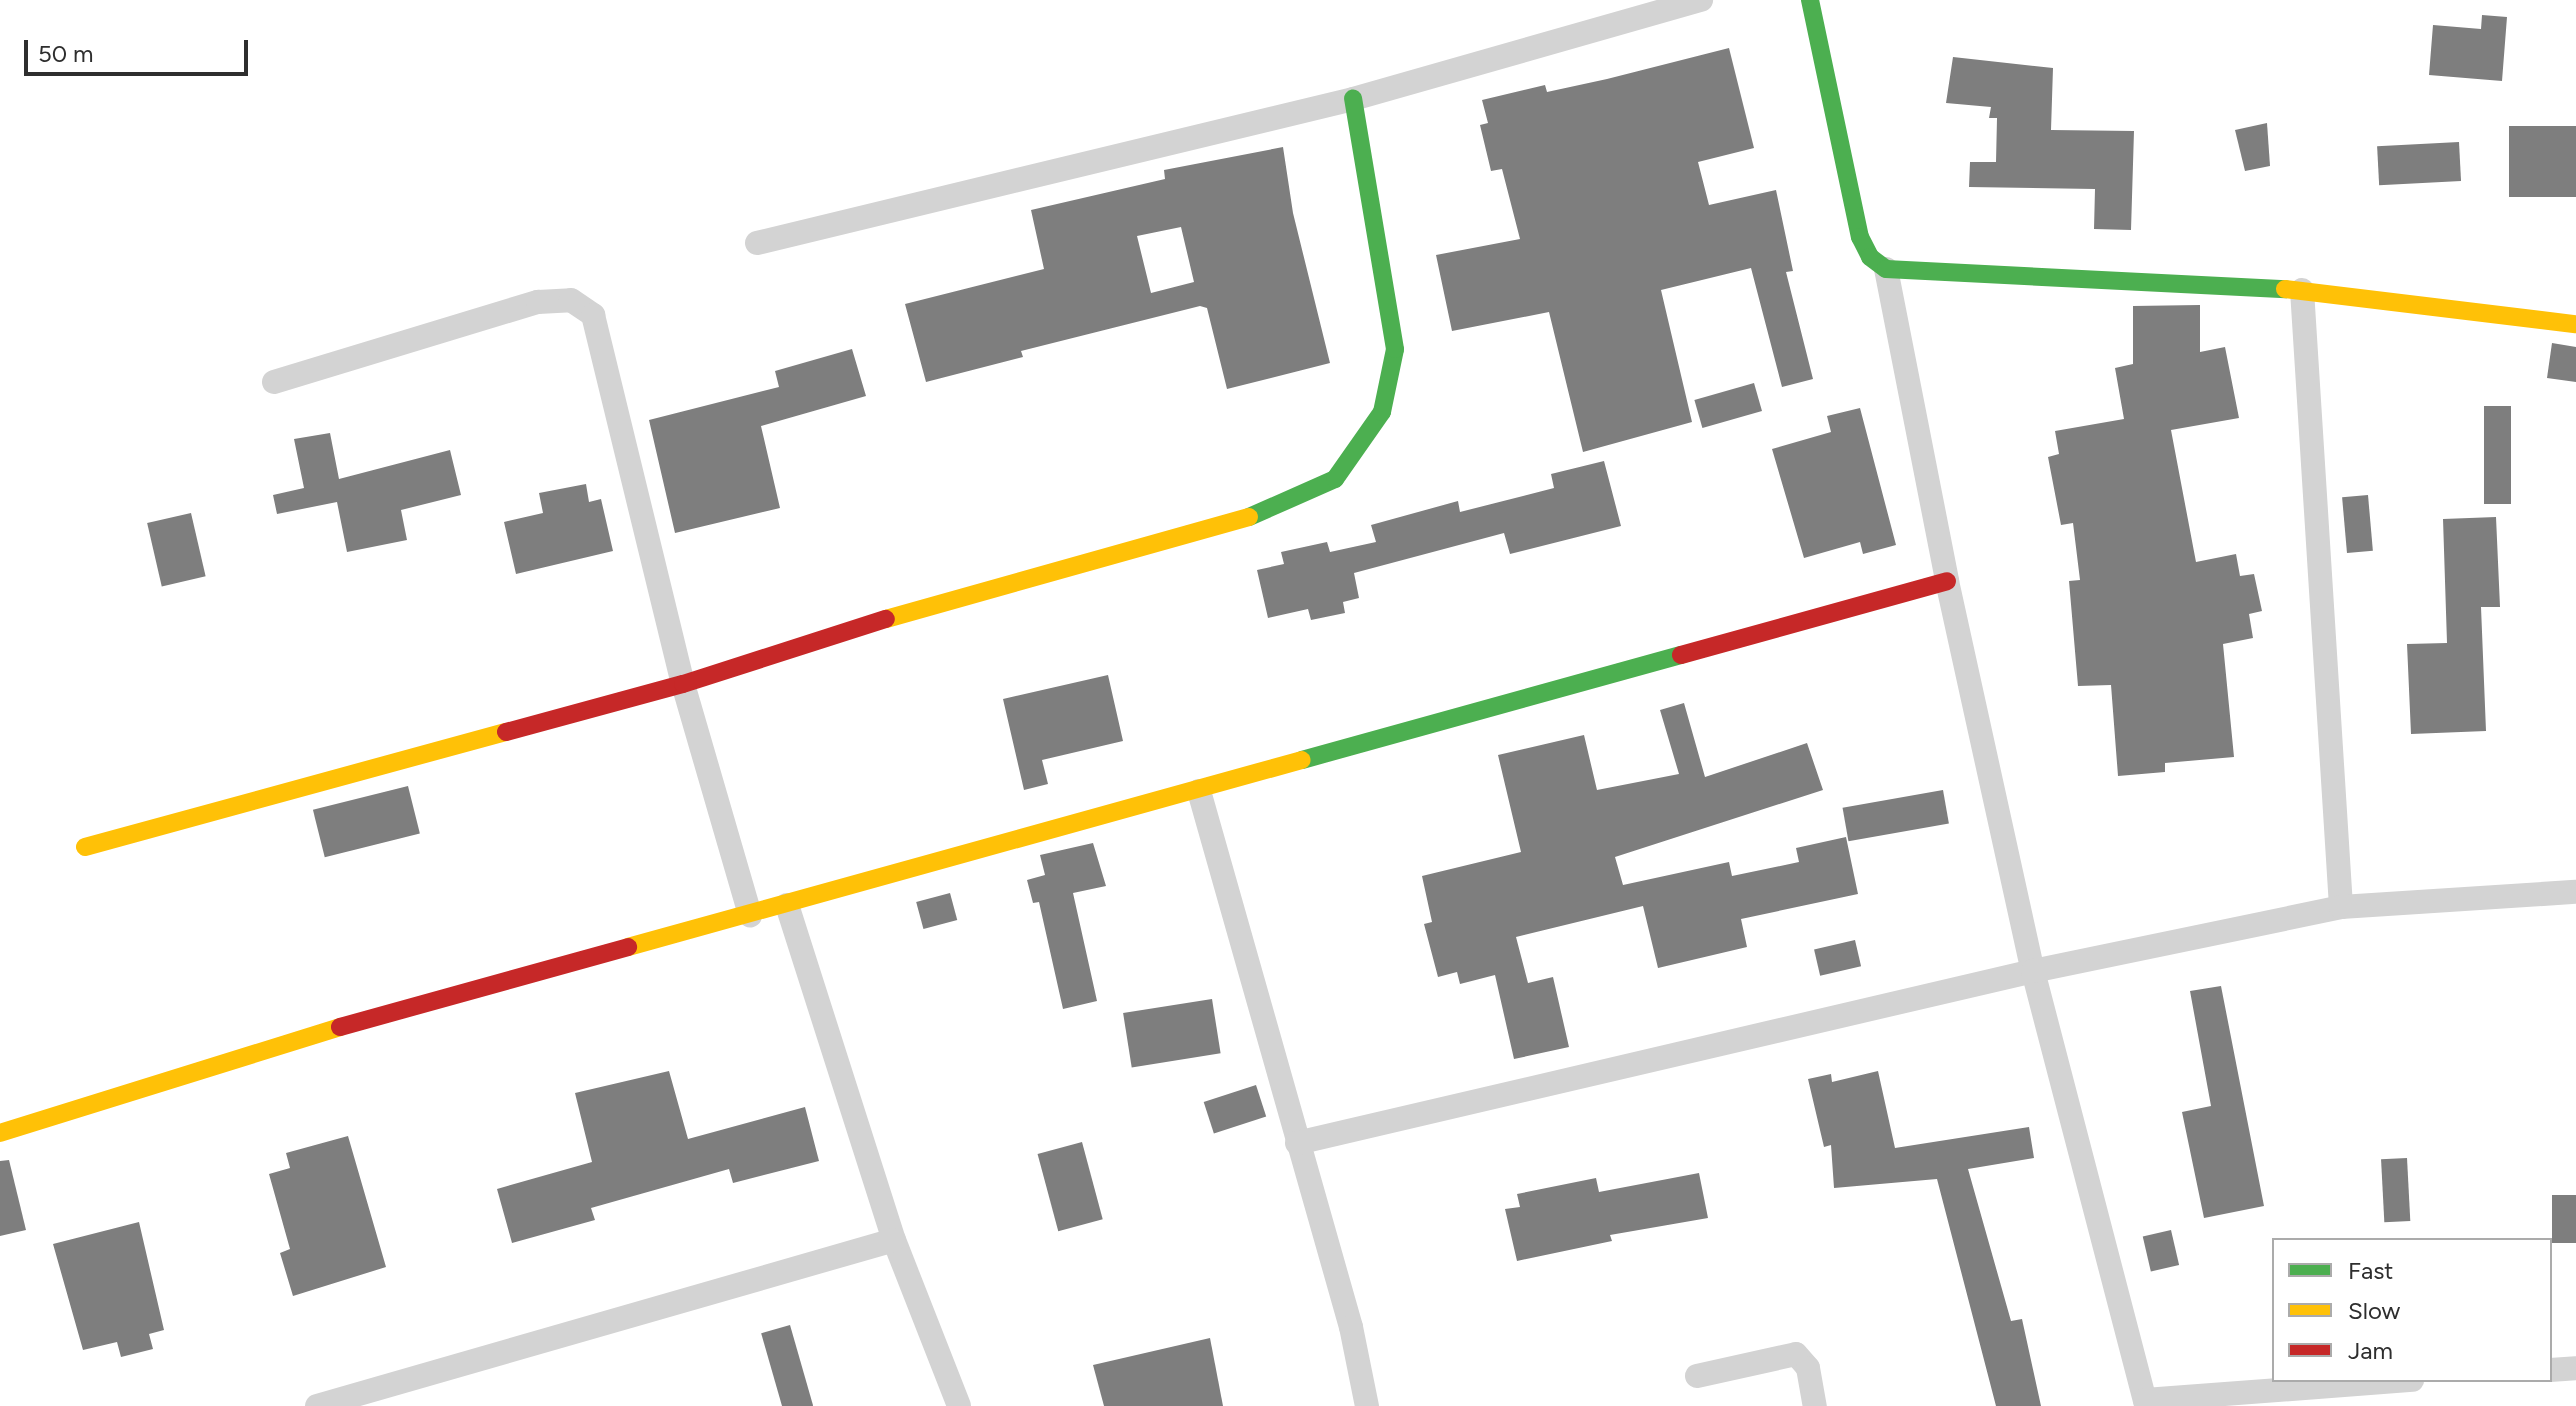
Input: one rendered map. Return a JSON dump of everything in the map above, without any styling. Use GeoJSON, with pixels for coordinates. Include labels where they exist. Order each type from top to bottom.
{"type":"FeatureCollection","features":[{"type":"Feature","properties":{"kind":"street"},"geometry":{"type":"LineString","coordinates":[[757,243],[1353,99],[1701,0]]}},
{"type":"Feature","properties":{"kind":"street"},"geometry":{"type":"LineString","coordinates":[[1810,0],[1860,237],[1870,257],[1886,269],[2302,290],[2576,324]]}},
{"type":"Feature","properties":{"kind":"street"},"geometry":{"type":"LineString","coordinates":[[85,847],[683,684],[965,594],[1257,515],[1335,479],[1382,412],[1395,349],[1353,99]]}},
{"type":"Feature","properties":{"kind":"street"},"geometry":{"type":"LineString","coordinates":[[1886,269],[1947,581],[2033,971],[2146,1403],[2389,1382]]}},
{"type":"Feature","properties":{"kind":"street"},"geometry":{"type":"LineString","coordinates":[[2302,290],[2341,907]]}},
{"type":"Feature","properties":{"kind":"street"},"geometry":{"type":"LineString","coordinates":[[274,382],[538,302],[571,300],[593,315],[683,684],[750,915]]}},
{"type":"Feature","properties":{"kind":"street"},"geometry":{"type":"LineString","coordinates":[[2,1124],[229,1058],[1947,581]]}},
{"type":"Feature","properties":{"kind":"street"},"geometry":{"type":"LineString","coordinates":[[1199,791],[1351,1327],[1367,1406]]}},
{"type":"Feature","properties":{"kind":"street"},"geometry":{"type":"LineString","coordinates":[[1297,1143],[2033,971],[2341,907],[2576,892]]}},
{"type":"Feature","properties":{"kind":"street"},"geometry":{"type":"LineString","coordinates":[[787,905],[894,1240],[959,1406]]}},
{"type":"Feature","properties":{"kind":"street"},"geometry":{"type":"LineString","coordinates":[[317,1406],[894,1240]]}},
{"type":"Feature","properties":{"kind":"street"},"geometry":{"type":"LineString","coordinates":[[1697,1376],[1796,1354],[1808,1368],[1815,1406]]}},
{"type":"Feature","properties":{"kind":"street"},"geometry":{"type":"LineString","coordinates":[[2552,1370],[2576,1368]]}},
{"type":"Feature","properties":{"kind":"building"},"geometry":{"type":"Polygon","coordinates":[[[2482,15],[2507,17],[2502,81],[2429,75],[2433,25],[2481,29],[2482,15]]]}},
{"type":"Feature","properties":{"kind":"building"},"geometry":{"type":"Polygon","coordinates":[[[1729,48],[1754,148],[1698,162],[1709,205],[1776,190],[1793,271],[1786,272],[1813,379],[1782,387],[1751,268],[1661,290],[1692,422],[1583,452],[1549,312],[1452,331],[1436,255],[1520,239],[1502,169],[1491,171],[1480,125],[1488,123],[1482,100],[1545,85],[1547,92],[1729,48]]]}},
{"type":"Feature","properties":{"kind":"building"},"geometry":{"type":"Polygon","coordinates":[[[1953,57],[2053,68],[2051,130],[2134,131],[2131,230],[2094,229],[2095,189],[1969,187],[1970,162],[1996,162],[1997,118],[1989,118],[1991,107],[1946,103],[1953,57]]]}},
{"type":"Feature","properties":{"kind":"building"},"geometry":{"type":"Polygon","coordinates":[[[2267,123],[2270,166],[2245,171],[2235,130],[2267,123]]]}},
{"type":"Feature","properties":{"kind":"building"},"geometry":{"type":"Polygon","coordinates":[[[2509,126],[2576,126],[2576,197],[2509,197],[2509,126]]]}},
{"type":"Feature","properties":{"kind":"building"},"geometry":{"type":"Polygon","coordinates":[[[2459,142],[2461,181],[2379,185],[2377,146],[2459,142]]]}},
{"type":"Feature","properties":{"kind":"building"},"geometry":{"type":"Polygon","coordinates":[[[1283,147],[1293,213],[1330,363],[1227,389],[1207,308],[1200,306],[1021,351],[1023,357],[926,382],[905,304],[1044,269],[1031,210],[1165,179],[1164,170],[1283,147]],[[1181,227],[1137,236],[1151,293],[1194,282],[1181,227]]]}},
{"type":"Feature","properties":{"kind":"building"},"geometry":{"type":"Polygon","coordinates":[[[2200,305],[2200,352],[2225,347],[2239,418],[2171,430],[2196,562],[2236,554],[2240,576],[2254,574],[2262,611],[2249,614],[2253,638],[2223,644],[2234,757],[2165,763],[2165,772],[2118,776],[2111,685],[2078,686],[2069,581],[2080,580],[2073,523],[2061,525],[2048,457],[2059,454],[2055,431],[2124,419],[2115,368],[2133,364],[2133,306],[2200,305]]]}},
{"type":"Feature","properties":{"kind":"building"},"geometry":{"type":"Polygon","coordinates":[[[2552,343],[2576,347],[2576,382],[2547,378],[2552,343]]]}},
{"type":"Feature","properties":{"kind":"building"},"geometry":{"type":"Polygon","coordinates":[[[852,349],[866,396],[761,426],[780,508],[675,533],[649,420],[779,387],[775,371],[852,349]]]}},
{"type":"Feature","properties":{"kind":"building"},"geometry":{"type":"Polygon","coordinates":[[[1754,383],[1762,411],[1702,428],[1694,400],[1754,383]]]}},
{"type":"Feature","properties":{"kind":"building"},"geometry":{"type":"Polygon","coordinates":[[[2484,406],[2511,406],[2511,504],[2484,504],[2484,406]]]}},
{"type":"Feature","properties":{"kind":"building"},"geometry":{"type":"Polygon","coordinates":[[[1860,408],[1896,545],[1863,554],[1860,542],[1804,558],[1772,449],[1831,432],[1827,416],[1860,408]]]}},
{"type":"Feature","properties":{"kind":"building"},"geometry":{"type":"Polygon","coordinates":[[[330,433],[339,479],[450,450],[461,495],[401,510],[407,540],[347,552],[337,502],[277,514],[273,495],[304,488],[294,439],[330,433]]]}},
{"type":"Feature","properties":{"kind":"building"},"geometry":{"type":"Polygon","coordinates":[[[1604,461],[1621,526],[1510,554],[1504,533],[1354,573],[1359,598],[1343,602],[1345,613],[1311,620],[1308,609],[1268,618],[1257,570],[1284,564],[1281,552],[1327,542],[1330,552],[1376,542],[1371,525],[1458,501],[1460,512],[1554,488],[1551,474],[1604,461]]]}},
{"type":"Feature","properties":{"kind":"building"},"geometry":{"type":"Polygon","coordinates":[[[586,484],[589,502],[601,499],[613,551],[516,574],[504,522],[543,513],[539,493],[586,484]]]}},
{"type":"Feature","properties":{"kind":"building"},"geometry":{"type":"Polygon","coordinates":[[[2368,495],[2373,551],[2347,553],[2342,497],[2368,495]]]}},
{"type":"Feature","properties":{"kind":"building"},"geometry":{"type":"Polygon","coordinates":[[[191,513],[206,576],[162,586],[147,523],[191,513]]]}},
{"type":"Feature","properties":{"kind":"building"},"geometry":{"type":"Polygon","coordinates":[[[2496,517],[2500,607],[2481,607],[2486,731],[2411,734],[2407,644],[2447,643],[2443,519],[2496,517]]]}},
{"type":"Feature","properties":{"kind":"building"},"geometry":{"type":"Polygon","coordinates":[[[1108,675],[1123,741],[1042,760],[1048,784],[1024,790],[1003,699],[1108,675]]]}},
{"type":"Feature","properties":{"kind":"building"},"geometry":{"type":"Polygon","coordinates":[[[1684,703],[1705,777],[1807,743],[1823,790],[1615,857],[1623,885],[1729,862],[1732,876],[1799,862],[1796,848],[1846,837],[1858,894],[1741,919],[1747,947],[1658,968],[1643,906],[1516,937],[1528,983],[1553,977],[1569,1047],[1514,1059],[1495,975],[1460,984],[1457,972],[1438,977],[1424,924],[1432,922],[1422,876],[1521,852],[1498,755],[1584,735],[1597,790],[1679,774],[1660,710],[1684,703]]]}},
{"type":"Feature","properties":{"kind":"building"},"geometry":{"type":"Polygon","coordinates":[[[408,786],[420,834],[325,857],[313,810],[408,786]]]}},
{"type":"Feature","properties":{"kind":"building"},"geometry":{"type":"Polygon","coordinates":[[[1943,790],[1949,823],[1848,841],[1843,808],[1943,790]]]}},
{"type":"Feature","properties":{"kind":"building"},"geometry":{"type":"Polygon","coordinates":[[[1093,843],[1106,886],[1073,893],[1097,1001],[1063,1009],[1039,902],[1033,903],[1027,880],[1045,875],[1040,855],[1093,843]]]}},
{"type":"Feature","properties":{"kind":"building"},"geometry":{"type":"Polygon","coordinates":[[[950,893],[957,920],[923,929],[916,902],[950,893]]]}},
{"type":"Feature","properties":{"kind":"building"},"geometry":{"type":"Polygon","coordinates":[[[1855,940],[1861,966],[1820,976],[1814,949],[1855,940]]]}},
{"type":"Feature","properties":{"kind":"building"},"geometry":{"type":"Polygon","coordinates":[[[2221,986],[2264,1206],[2204,1218],[2182,1112],[2211,1106],[2190,991],[2221,986]]]}},
{"type":"Feature","properties":{"kind":"building"},"geometry":{"type":"Polygon","coordinates":[[[1212,999],[1221,1053],[1132,1067],[1123,1013],[1212,999]]]}},
{"type":"Feature","properties":{"kind":"building"},"geometry":{"type":"Polygon","coordinates":[[[669,1071],[688,1139],[805,1107],[819,1161],[733,1183],[729,1169],[591,1208],[595,1220],[512,1243],[497,1189],[592,1162],[575,1093],[669,1071]]]}},
{"type":"Feature","properties":{"kind":"building"},"geometry":{"type":"Polygon","coordinates":[[[1878,1071],[1895,1148],[2029,1127],[2034,1158],[1968,1169],[2011,1321],[2022,1319],[2041,1406],[1996,1406],[1937,1179],[1834,1188],[1831,1145],[1824,1147],[1808,1079],[1831,1074],[1832,1082],[1878,1071]]]}},
{"type":"Feature","properties":{"kind":"building"},"geometry":{"type":"Polygon","coordinates":[[[1256,1085],[1266,1116],[1214,1133],[1204,1102],[1256,1085]]]}},
{"type":"Feature","properties":{"kind":"building"},"geometry":{"type":"Polygon","coordinates":[[[348,1136],[386,1267],[293,1296],[280,1253],[290,1249],[269,1174],[290,1168],[286,1153],[348,1136]]]}},
{"type":"Feature","properties":{"kind":"building"},"geometry":{"type":"Polygon","coordinates":[[[1082,1142],[1103,1219],[1058,1231],[1038,1154],[1082,1142]]]}},
{"type":"Feature","properties":{"kind":"building"},"geometry":{"type":"Polygon","coordinates":[[[2407,1158],[2410,1221],[2384,1222],[2381,1159],[2407,1158]]]}},
{"type":"Feature","properties":{"kind":"building"},"geometry":{"type":"Polygon","coordinates":[[[9,1160],[26,1230],[0,1236],[0,1161],[9,1160]]]}},
{"type":"Feature","properties":{"kind":"building"},"geometry":{"type":"Polygon","coordinates":[[[1699,1173],[1708,1218],[1610,1235],[1612,1241],[1517,1261],[1505,1209],[1520,1207],[1517,1194],[1596,1178],[1599,1192],[1699,1173]]]}},
{"type":"Feature","properties":{"kind":"building"},"geometry":{"type":"Polygon","coordinates":[[[2552,1195],[2576,1195],[2576,1243],[2552,1243],[2552,1195]]]}},
{"type":"Feature","properties":{"kind":"building"},"geometry":{"type":"Polygon","coordinates":[[[139,1222],[164,1330],[149,1334],[153,1349],[121,1357],[117,1342],[83,1350],[53,1244],[139,1222]]]}},
{"type":"Feature","properties":{"kind":"building"},"geometry":{"type":"Polygon","coordinates":[[[2171,1230],[2179,1265],[2151,1272],[2143,1237],[2171,1230]]]}},
{"type":"Feature","properties":{"kind":"building"},"geometry":{"type":"Polygon","coordinates":[[[790,1325],[813,1406],[782,1406],[761,1333],[790,1325]]]}},
{"type":"Feature","properties":{"kind":"building"},"geometry":{"type":"Polygon","coordinates":[[[1210,1338],[1223,1406],[1104,1406],[1093,1365],[1210,1338]]]}},
{"type":"Feature","properties":{"kind":"traffic: fast"},"geometry":{"type":"LineString","coordinates":[[1810,0],[1860,237],[1870,257],[1886,269],[2285,289]]}},
{"type":"Feature","properties":{"kind":"traffic: fast"},"geometry":{"type":"LineString","coordinates":[[1249,517],[1335,479],[1382,412],[1395,349],[1353,99]]}},
{"type":"Feature","properties":{"kind":"traffic: fast"},"geometry":{"type":"LineString","coordinates":[[1302,760],[1681,655]]}},
{"type":"Feature","properties":{"kind":"traffic: slow"},"geometry":{"type":"LineString","coordinates":[[2285,289],[2576,324]]}},
{"type":"Feature","properties":{"kind":"traffic: slow"},"geometry":{"type":"LineString","coordinates":[[886,619],[1249,517]]}},
{"type":"Feature","properties":{"kind":"traffic: slow"},"geometry":{"type":"LineString","coordinates":[[85,847],[506,732]]}},
{"type":"Feature","properties":{"kind":"traffic: slow"},"geometry":{"type":"LineString","coordinates":[[628,947],[1302,760]]}},
{"type":"Feature","properties":{"kind":"traffic: slow"},"geometry":{"type":"LineString","coordinates":[[0,1133],[340,1027]]}},
{"type":"Feature","properties":{"kind":"traffic: jam"},"geometry":{"type":"LineString","coordinates":[[1681,655],[1947,581]]}},
{"type":"Feature","properties":{"kind":"traffic: jam"},"geometry":{"type":"LineString","coordinates":[[506,732],[683,684],[886,619]]}},
{"type":"Feature","properties":{"kind":"traffic: jam"},"geometry":{"type":"LineString","coordinates":[[340,1027],[628,947]]}}]}
